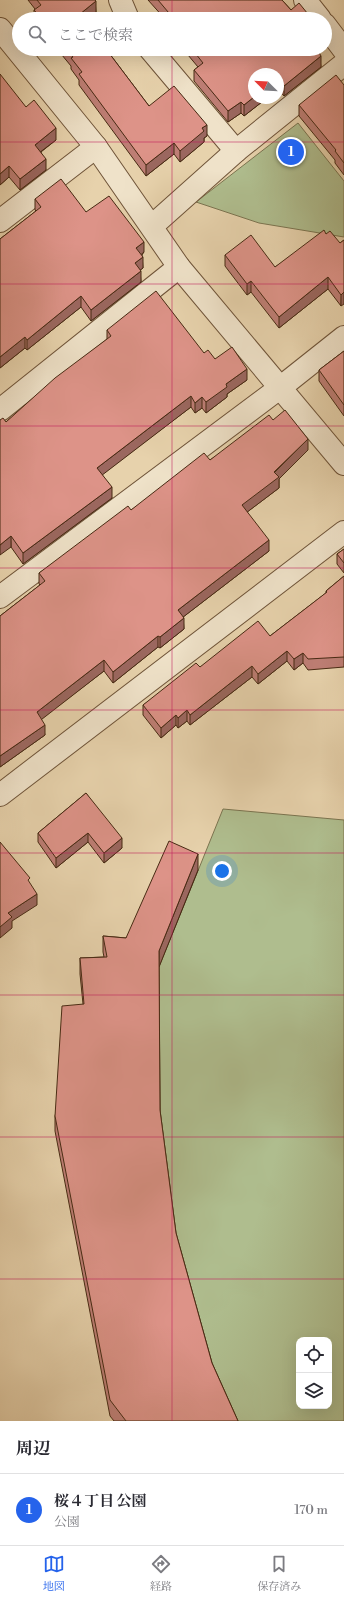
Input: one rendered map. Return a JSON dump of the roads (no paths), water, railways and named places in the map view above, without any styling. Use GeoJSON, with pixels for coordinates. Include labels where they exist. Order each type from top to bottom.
{"type":"FeatureCollection","features":[{"type":"Feature","properties":{"kind":"street"},"geometry":{"type":"LineString","coordinates":[[120,0],[125,12]]}},
{"type":"Feature","properties":{"kind":"street"},"geometry":{"type":"LineString","coordinates":[[305,0],[314,12]]}},
{"type":"Feature","properties":{"kind":"street"},"geometry":{"type":"LineString","coordinates":[[1,34],[12,47]]}},
{"type":"Feature","properties":{"kind":"street"},"geometry":{"type":"LineString","coordinates":[[332,34],[344,50]]}},
{"type":"Feature","properties":{"kind":"street"},"geometry":{"type":"LineString","coordinates":[[19,56],[96,147],[179,267],[344,464]]}},
{"type":"Feature","properties":{"kind":"street"},"geometry":{"type":"LineString","coordinates":[[156,56],[236,151]]}},
{"type":"Feature","properties":{"kind":"street"},"geometry":{"type":"LineString","coordinates":[[152,226],[236,151],[344,64]]}},
{"type":"Feature","properties":{"kind":"street"},"geometry":{"type":"LineString","coordinates":[[0,221],[96,147]]}},
{"type":"Feature","properties":{"kind":"street"},"geometry":{"type":"LineString","coordinates":[[0,410],[179,267]]}},
{"type":"Feature","properties":{"kind":"street"},"geometry":{"type":"LineString","coordinates":[[0,597],[281,387],[344,337]]}},
{"type":"Feature","properties":{"kind":"street"},"geometry":{"type":"LineString","coordinates":[[0,795],[344,532]]}},
{"type":"Feature","properties":{"kind":"place","name":"桜４丁目 公園"},"geometry":{"type":"Point","coordinates":[291,152]}}]}
